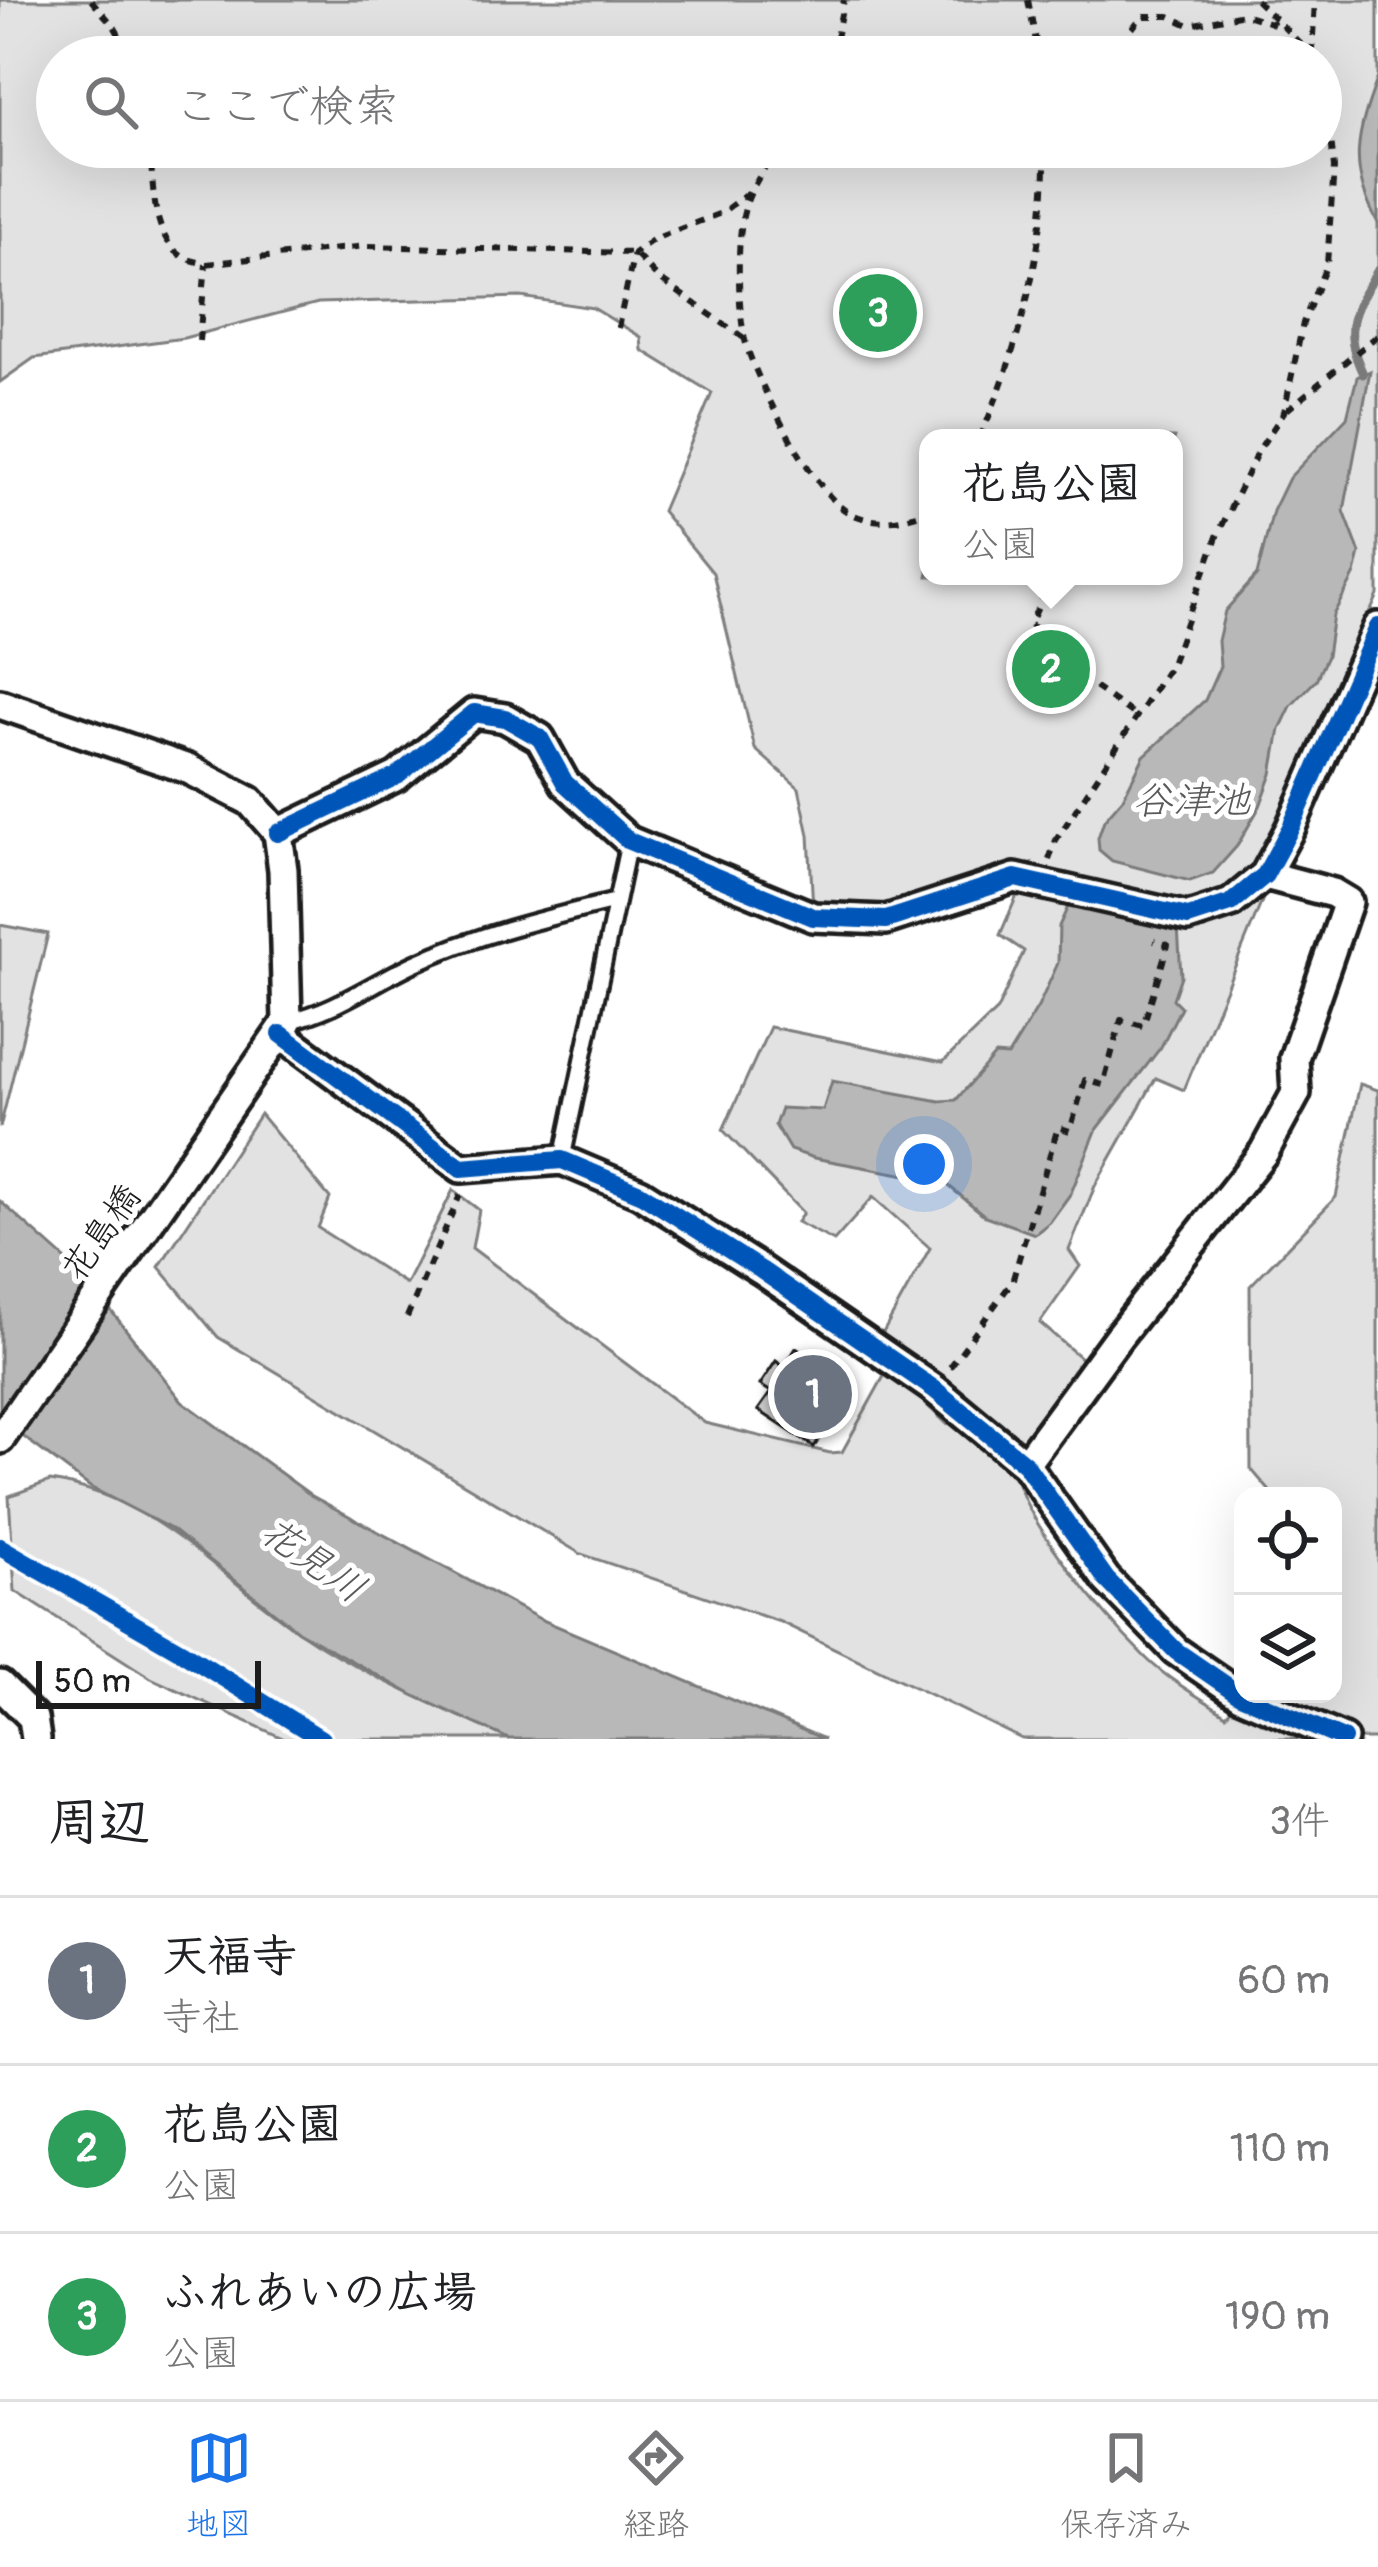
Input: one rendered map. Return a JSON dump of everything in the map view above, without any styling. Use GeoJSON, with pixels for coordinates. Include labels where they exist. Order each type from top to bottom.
{"type":"FeatureCollection","features":[{"type":"Feature","properties":{"kind":"street"},"geometry":{"type":"LineString","coordinates":[[278,833],[397,776],[474,713],[505,718],[540,738],[565,783],[629,841],[813,917],[886,920],[1015,878],[1188,916],[1231,903],[1265,875],[1291,827],[1378,627]]}},
{"type":"Feature","properties":{"kind":"street"},"geometry":{"type":"LineString","coordinates":[[0,704],[188,769],[250,801],[278,833],[283,870],[284,1028],[460,1168],[562,1160],[640,1193],[934,1389],[1025,1464],[1106,1579],[1176,1651],[1240,1694],[1342,1739]]}},
{"type":"Feature","properties":{"kind":"street"},"geometry":{"type":"LineString","coordinates":[[1025,1464],[1118,1336],[1264,1153],[1296,1093],[1294,1058],[1348,902],[1333,893],[1265,875]]}},
{"type":"Feature","properties":{"kind":"street","name":"花島橋"},"geometry":{"type":"LineString","coordinates":[[0,1439],[284,1028]]}},
{"type":"Feature","properties":{"kind":"street"},"geometry":{"type":"LineString","coordinates":[[0,1685],[33,1718],[36,1739]]}},
{"type":"Feature","properties":{"kind":"lane"},"geometry":{"type":"LineString","coordinates":[[562,1160],[629,841]]}},
{"type":"Feature","properties":{"kind":"lane"},"geometry":{"type":"LineString","coordinates":[[284,1028],[327,1012],[411,965],[492,932],[616,901]]}},
{"type":"Feature","properties":{"kind":"path"},"geometry":{"type":"LineString","coordinates":[[91,0],[120,36]]}},
{"type":"Feature","properties":{"kind":"path"},"geometry":{"type":"LineString","coordinates":[[836,36],[844,0]]}},
{"type":"Feature","properties":{"kind":"path"},"geometry":{"type":"LineString","coordinates":[[1028,0],[1035,36]]}},
{"type":"Feature","properties":{"kind":"path"},"geometry":{"type":"LineString","coordinates":[[1256,0],[1292,36]]}},
{"type":"Feature","properties":{"kind":"path"},"geometry":{"type":"LineString","coordinates":[[1313,36],[1315,0]]}},
{"type":"Feature","properties":{"kind":"path"},"geometry":{"type":"LineString","coordinates":[[1127,36],[1142,16],[1169,16],[1189,25],[1244,14],[1283,27]]}},
{"type":"Feature","properties":{"kind":"path"},"geometry":{"type":"LineString","coordinates":[[152,168],[166,241],[181,257],[206,264],[365,246],[634,253],[653,239],[722,213],[755,188]]}},
{"type":"Feature","properties":{"kind":"path"},"geometry":{"type":"LineString","coordinates":[[767,168],[744,209],[741,235],[744,338],[766,392],[830,500],[850,514],[871,520],[895,521],[919,514]]}},
{"type":"Feature","properties":{"kind":"path"},"geometry":{"type":"LineString","coordinates":[[983,429],[1024,310],[1044,168]]}},
{"type":"Feature","properties":{"kind":"path"},"geometry":{"type":"LineString","coordinates":[[1284,412],[1303,323],[1327,264],[1334,168]]}},
{"type":"Feature","properties":{"kind":"path"},"geometry":{"type":"LineString","coordinates":[[618,328],[634,253]]}},
{"type":"Feature","properties":{"kind":"path"},"geometry":{"type":"LineString","coordinates":[[634,253],[658,278],[744,338]]}},
{"type":"Feature","properties":{"kind":"path"},"geometry":{"type":"LineString","coordinates":[[199,341],[206,264]]}},
{"type":"Feature","properties":{"kind":"path"},"geometry":{"type":"LineString","coordinates":[[1040,884],[1056,840],[1171,664],[1218,534],[1258,451],[1284,412],[1378,334]]}},
{"type":"Feature","properties":{"kind":"path"},"geometry":{"type":"LineString","coordinates":[[1049,585],[1030,624],[1080,677],[1136,716]]}},
{"type":"Feature","properties":{"kind":"path"},"geometry":{"type":"LineString","coordinates":[[934,1389],[1012,1282],[1058,1127],[1070,1131],[1085,1080],[1102,1085],[1121,1020],[1143,1026],[1168,945],[1147,939]]}},
{"type":"Feature","properties":{"kind":"path"},"geometry":{"type":"LineString","coordinates":[[407,1317],[460,1202],[460,1168]]}},
{"type":"Feature","properties":{"kind":"shaded area"},"geometry":{"type":"Polygon","coordinates":[[[0,0],[1378,0],[1378,595],[1261,852],[1264,896],[1184,1090],[1156,1078],[1095,1186],[1069,1250],[1080,1266],[1040,1323],[1089,1365],[1015,1473],[1034,1518],[1069,1569],[1127,1638],[1172,1680],[1226,1715],[1236,1703],[1342,1703],[1342,1487],[1266,1487],[1251,1469],[1250,1286],[1336,1197],[1360,1084],[1378,1090],[1378,1739],[1022,1739],[780,1622],[581,1554],[218,1337],[159,1267],[260,1114],[330,1198],[318,1228],[406,1284],[453,1190],[479,1210],[472,1248],[705,1423],[842,1452],[888,1369],[947,1424],[960,1397],[880,1338],[930,1248],[873,1197],[834,1241],[797,1222],[803,1213],[723,1130],[770,1027],[943,1062],[997,1010],[1024,951],[1000,935],[1031,863],[885,911],[813,909],[809,835],[799,788],[755,749],[713,573],[662,511],[712,393],[642,350],[641,337],[593,308],[521,297],[318,303],[184,338],[34,358],[0,382],[0,0]]]}},
{"type":"Feature","properties":{"kind":"shaded area"},"geometry":{"type":"Polygon","coordinates":[[[0,925],[48,934],[0,1128],[0,925]]]}},
{"type":"Feature","properties":{"kind":"shaded area"},"geometry":{"type":"Polygon","coordinates":[[[50,1481],[87,1489],[152,1520],[322,1646],[509,1739],[285,1739],[151,1678],[15,1591],[9,1496],[50,1481]]]}},
{"type":"Feature","properties":{"kind":"water"},"geometry":{"type":"Polygon","coordinates":[[[1378,77],[1378,223],[1362,184],[1358,150],[1378,77]]]}},
{"type":"Feature","properties":{"kind":"water","name":"谷津池"},"geometry":{"type":"Polygon","coordinates":[[[1370,371],[1344,511],[1360,553],[1355,574],[1333,615],[1327,656],[1316,680],[1291,706],[1280,729],[1260,806],[1237,846],[1213,873],[1190,881],[1112,861],[1099,850],[1104,820],[1123,798],[1144,756],[1205,700],[1220,666],[1218,641],[1225,611],[1257,575],[1273,511],[1289,478],[1347,417],[1357,377],[1370,371]]]}},
{"type":"Feature","properties":{"kind":"water"},"geometry":{"type":"Polygon","coordinates":[[[1072,898],[1178,927],[1181,976],[1173,999],[1181,1007],[1161,1047],[1096,1131],[1071,1193],[1050,1222],[1035,1234],[985,1216],[944,1182],[790,1150],[775,1125],[781,1108],[823,1110],[832,1081],[956,1100],[995,1055],[1008,1056],[1058,963],[1059,926],[1072,898]]]}},
{"type":"Feature","properties":{"kind":"water","name":"花見川"},"geometry":{"type":"Polygon","coordinates":[[[0,1201],[83,1275],[182,1401],[312,1496],[540,1619],[824,1739],[509,1739],[413,1695],[298,1631],[171,1529],[90,1487],[0,1419],[0,1201]]]}},
{"type":"Feature","properties":{"kind":"building"},"geometry":{"type":"Polygon","coordinates":[[[796,1348],[854,1387],[814,1447],[758,1410],[771,1392],[760,1385],[776,1361],[784,1367],[796,1348]]]}},
{"type":"Feature","properties":{"kind":"waterway"},"geometry":{"type":"LineString","coordinates":[[1363,374],[1353,344],[1353,321],[1378,270]]}},
{"type":"Feature","properties":{"kind":"cycle path"},"geometry":{"type":"LineString","coordinates":[[278,833],[397,776],[474,713],[505,718],[540,738],[565,783],[629,841],[813,917],[886,920],[1015,878],[1188,917],[1231,903],[1265,875],[1291,827],[1378,627]]}},
{"type":"Feature","properties":{"kind":"cycle path"},"geometry":{"type":"LineString","coordinates":[[281,1034],[461,1168],[562,1160],[640,1193],[761,1270],[934,1389],[1025,1464],[1106,1579],[1176,1651],[1240,1695],[1343,1739]]}},
{"type":"Feature","properties":{"kind":"cycle path"},"geometry":{"type":"LineString","coordinates":[[0,1547],[321,1739]]}},
{"type":"Feature","properties":{"kind":"place","name":"ふれあいの広場"},"geometry":{"type":"Point","coordinates":[878,313]}},
{"type":"Feature","properties":{"kind":"place","name":"花島公園"},"geometry":{"type":"Point","coordinates":[1051,669]}},
{"type":"Feature","properties":{"kind":"place","name":"天福寺"},"geometry":{"type":"Point","coordinates":[813,1394]}}]}
